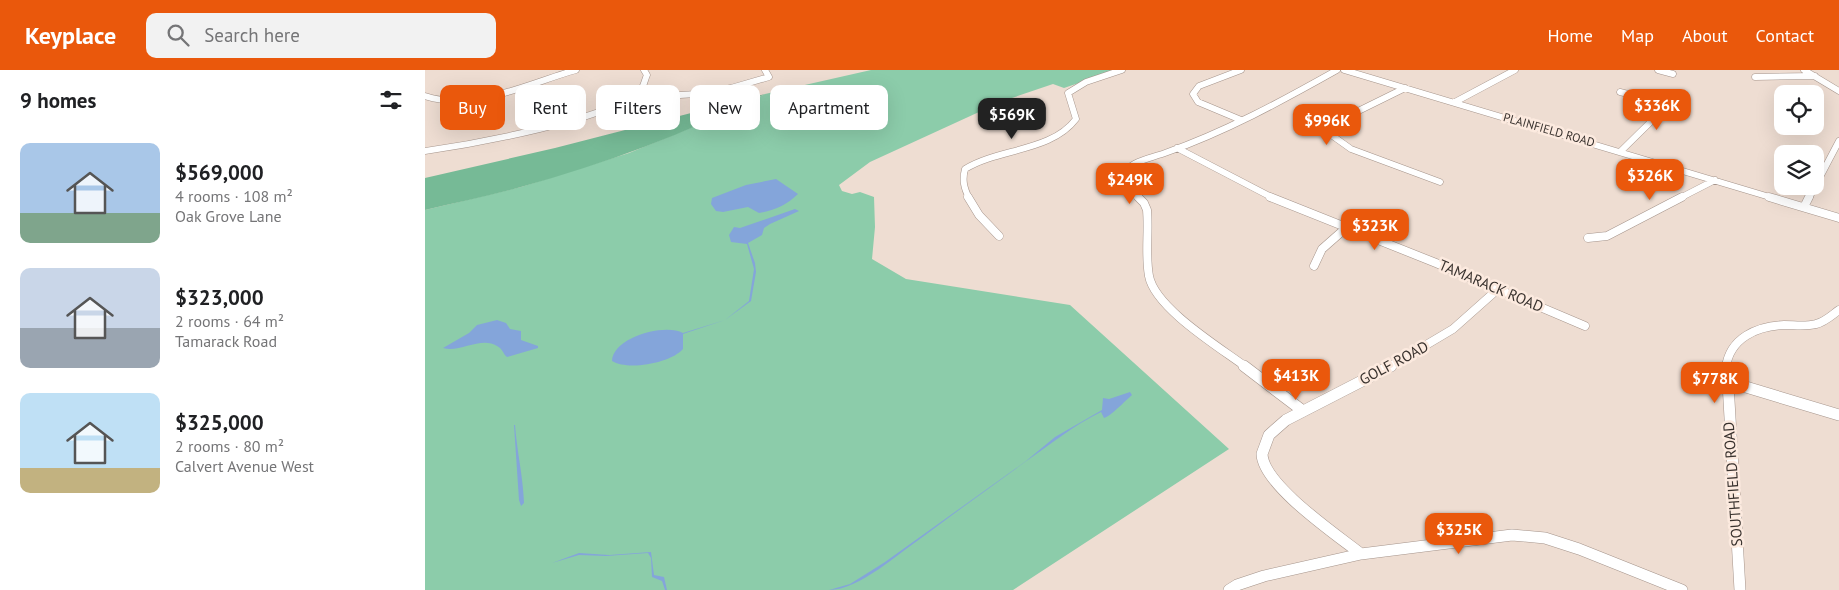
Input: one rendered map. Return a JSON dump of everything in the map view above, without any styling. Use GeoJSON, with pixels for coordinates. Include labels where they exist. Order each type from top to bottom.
{"type":"FeatureCollection","features":[{"type":"Feature","properties":{"kind":"street"},"geometry":{"type":"LineString","coordinates":[[425,96],[444,101],[476,98],[576,70]]}},
{"type":"Feature","properties":{"kind":"street"},"geometry":{"type":"LineString","coordinates":[[642,85],[647,75],[644,70]]}},
{"type":"Feature","properties":{"kind":"street"},"geometry":{"type":"LineString","coordinates":[[999,236],[989,228],[967,196],[962,178],[965,169],[979,161],[1035,144],[1067,130],[1076,119],[1068,93],[1082,84],[1122,70]]}},
{"type":"Feature","properties":{"kind":"street"},"geometry":{"type":"LineString","coordinates":[[1241,70],[1199,86],[1193,94],[1198,102],[1241,120]]}},
{"type":"Feature","properties":{"kind":"street"},"geometry":{"type":"LineString","coordinates":[[1303,411],[1171,311],[1155,296],[1149,277],[1147,210],[1144,203],[1120,178],[1122,173],[1135,164],[1177,148],[1283,101],[1337,70]]}},
{"type":"Feature","properties":{"kind":"street","name":"PLAINFIELD ROAD"},"geometry":{"type":"LineString","coordinates":[[1344,70],[1621,151],[1839,218]]}},
{"type":"Feature","properties":{"kind":"street"},"geometry":{"type":"LineString","coordinates":[[1499,70],[1512,72]]}},
{"type":"Feature","properties":{"kind":"street"},"geometry":{"type":"LineString","coordinates":[[1658,70],[1673,74]]}},
{"type":"Feature","properties":{"kind":"street"},"geometry":{"type":"LineString","coordinates":[[1804,70],[1839,91]]}},
{"type":"Feature","properties":{"kind":"street"},"geometry":{"type":"LineString","coordinates":[[680,97],[759,81],[769,77],[767,72]]}},
{"type":"Feature","properties":{"kind":"street"},"geometry":{"type":"LineString","coordinates":[[1455,102],[1512,72]]}},
{"type":"Feature","properties":{"kind":"street"},"geometry":{"type":"LineString","coordinates":[[1755,77],[1815,76]]}},
{"type":"Feature","properties":{"kind":"street"},"geometry":{"type":"LineString","coordinates":[[1405,88],[1338,121],[1331,128],[1331,134],[1341,144],[1352,150],[1427,175],[1440,182]]}},
{"type":"Feature","properties":{"kind":"street"},"geometry":{"type":"LineString","coordinates":[[1621,92],[1668,104]]}},
{"type":"Feature","properties":{"kind":"street"},"geometry":{"type":"LineString","coordinates":[[1621,151],[1678,95]]}},
{"type":"Feature","properties":{"kind":"street"},"geometry":{"type":"LineString","coordinates":[[425,152],[480,142],[596,112]]}},
{"type":"Feature","properties":{"kind":"street"},"geometry":{"type":"LineString","coordinates":[[1804,207],[1835,156],[1839,141]]}},
{"type":"Feature","properties":{"kind":"street","name":"TAMARACK ROAD"},"geometry":{"type":"LineString","coordinates":[[1177,148],[1260,193],[1585,326]]}},
{"type":"Feature","properties":{"kind":"street"},"geometry":{"type":"LineString","coordinates":[[1588,238],[1607,236],[1715,180]]}},
{"type":"Feature","properties":{"kind":"street"},"geometry":{"type":"LineString","coordinates":[[1314,266],[1315,258],[1319,252],[1347,227]]}},
{"type":"Feature","properties":{"kind":"street","name":"GOLF ROAD"},"geometry":{"type":"LineString","coordinates":[[1361,554],[1277,483],[1266,468],[1262,454],[1265,442],[1275,430],[1303,411],[1403,360],[1435,341],[1477,310],[1497,290]]}},
{"type":"Feature","properties":{"kind":"street","name":"SOUTHFIELD ROAD"},"geometry":{"type":"LineString","coordinates":[[1740,590],[1726,381],[1730,351],[1739,341],[1756,330],[1780,325],[1807,326],[1820,323],[1839,310]]}},
{"type":"Feature","properties":{"kind":"street"},"geometry":{"type":"LineString","coordinates":[[1726,381],[1839,415]]}},
{"type":"Feature","properties":{"kind":"street"},"geometry":{"type":"LineString","coordinates":[[1229,590],[1256,578],[1361,554],[1512,535],[1545,538],[1579,549],[1682,590]]}},
{"type":"Feature","properties":{"kind":"green space"},"geometry":{"type":"Polygon","coordinates":[[[871,70],[1117,70],[1064,88],[1053,84],[1003,101],[870,162],[839,185],[842,191],[852,194],[860,192],[874,197],[875,227],[872,259],[906,279],[1070,305],[1229,449],[1013,590],[425,590],[425,210],[521,187],[629,153],[690,128],[690,130],[760,130],[760,97],[770,93],[770,130],[888,130],[888,85],[805,85],[871,70]]]}},
{"type":"Feature","properties":{"kind":"green space"},"geometry":{"type":"Polygon","coordinates":[[[690,113],[690,128],[614,158],[521,187],[425,210],[425,178],[625,130],[680,130],[680,116],[690,113]]]}},
{"type":"Feature","properties":{"kind":"water"},"geometry":{"type":"Polygon","coordinates":[[[776,179],[798,194],[775,209],[759,213],[748,207],[723,212],[716,211],[711,204],[712,198],[746,185],[776,179]]]}},
{"type":"Feature","properties":{"kind":"water"},"geometry":{"type":"Polygon","coordinates":[[[795,209],[799,211],[770,224],[764,228],[762,235],[748,243],[756,272],[751,301],[725,320],[749,301],[754,269],[747,244],[731,242],[729,235],[734,227],[740,228],[795,209]]]}},
{"type":"Feature","properties":{"kind":"water"},"geometry":{"type":"Polygon","coordinates":[[[497,320],[506,323],[510,329],[521,331],[521,340],[538,346],[538,348],[507,357],[499,347],[491,343],[450,349],[443,348],[469,333],[477,325],[497,320]]]}},
{"type":"Feature","properties":{"kind":"water"},"geometry":{"type":"Polygon","coordinates":[[[725,320],[683,334],[683,349],[677,354],[659,362],[628,365],[612,361],[615,352],[621,345],[641,334],[664,330],[675,330],[683,333],[725,320]]]}},
{"type":"Feature","properties":{"kind":"water"},"geometry":{"type":"Polygon","coordinates":[[[1130,392],[1132,395],[1110,414],[1104,418],[1101,412],[1072,429],[866,577],[853,584],[829,590],[850,584],[885,562],[1026,461],[1055,437],[1102,410],[1103,398],[1109,399],[1130,392]]]}},
{"type":"Feature","properties":{"kind":"water"},"geometry":{"type":"Polygon","coordinates":[[[514,425],[524,503],[521,506],[519,500],[514,425]]]}},
{"type":"Feature","properties":{"kind":"water"},"geometry":{"type":"Polygon","coordinates":[[[651,552],[654,575],[664,577],[667,590],[665,590],[662,581],[652,577],[651,558],[648,553],[606,556],[579,555],[552,563],[579,553],[609,555],[651,552]]]}}]}
